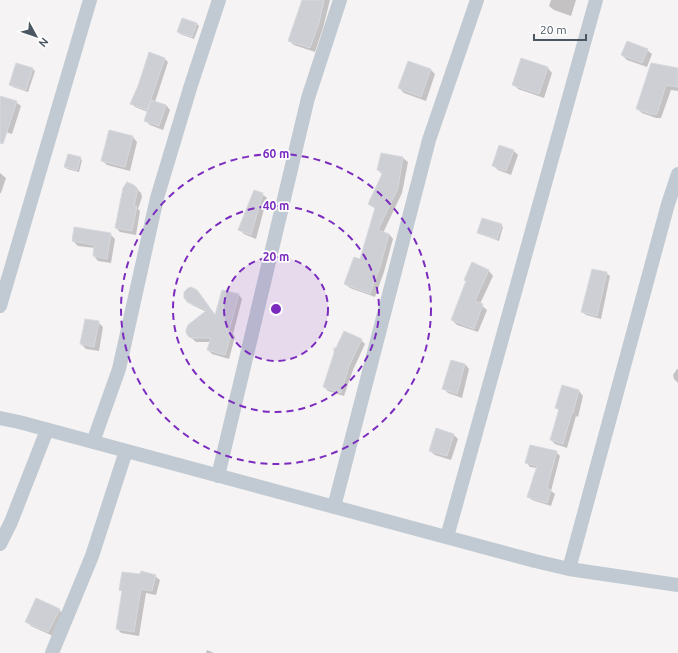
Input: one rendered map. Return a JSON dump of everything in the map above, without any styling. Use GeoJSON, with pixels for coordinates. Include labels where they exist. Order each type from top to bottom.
{"type":"FeatureCollection","features":[{"type":"Feature","properties":{"kind":"street"},"geometry":{"type":"LineString","coordinates":[[0,306],[90,0]]}},
{"type":"Feature","properties":{"kind":"street"},"geometry":{"type":"LineString","coordinates":[[93,442],[119,369],[157,198],[191,85],[220,0]]}},
{"type":"Feature","properties":{"kind":"street"},"geometry":{"type":"LineString","coordinates":[[218,476],[308,98],[340,0]]}},
{"type":"Feature","properties":{"kind":"street"},"geometry":{"type":"LineString","coordinates":[[334,507],[429,140],[477,0]]}},
{"type":"Feature","properties":{"kind":"street"},"geometry":{"type":"LineString","coordinates":[[447,537],[596,0]]}},
{"type":"Feature","properties":{"kind":"street"},"geometry":{"type":"LineString","coordinates":[[569,569],[666,212],[678,174]]}},
{"type":"Feature","properties":{"kind":"street"},"geometry":{"type":"LineString","coordinates":[[0,418],[535,561],[569,569],[678,585]]}},
{"type":"Feature","properties":{"kind":"street"},"geometry":{"type":"LineString","coordinates":[[0,544],[11,522],[47,430]]}},
{"type":"Feature","properties":{"kind":"street"},"geometry":{"type":"LineString","coordinates":[[52,653],[92,556],[126,451]]}},
{"type":"Feature","properties":{"kind":"building"},"geometry":{"type":"Polygon","coordinates":[[[302,0],[324,0],[319,23],[310,48],[288,41],[302,0]]]}},
{"type":"Feature","properties":{"kind":"building"},"geometry":{"type":"Polygon","coordinates":[[[182,18],[197,23],[192,37],[177,32],[182,18]]]}},
{"type":"Feature","properties":{"kind":"building"},"geometry":{"type":"Polygon","coordinates":[[[627,41],[648,49],[642,63],[621,55],[627,41]]]}},
{"type":"Feature","properties":{"kind":"building"},"geometry":{"type":"Polygon","coordinates":[[[149,52],[165,58],[147,110],[130,104],[138,86],[149,52]]]}},
{"type":"Feature","properties":{"kind":"building"},"geometry":{"type":"Polygon","coordinates":[[[521,58],[548,67],[539,94],[512,85],[521,58]]]}},
{"type":"Feature","properties":{"kind":"building"},"geometry":{"type":"Polygon","coordinates":[[[408,61],[431,69],[421,97],[398,88],[408,61]]]}},
{"type":"Feature","properties":{"kind":"building"},"geometry":{"type":"Polygon","coordinates":[[[16,63],[33,68],[26,90],[9,85],[16,63]]]}},
{"type":"Feature","properties":{"kind":"building"},"geometry":{"type":"Polygon","coordinates":[[[651,63],[678,68],[678,87],[666,85],[657,114],[651,114],[636,109],[651,63]]]}},
{"type":"Feature","properties":{"kind":"building"},"geometry":{"type":"Polygon","coordinates":[[[0,96],[17,101],[3,144],[0,143],[0,96]]]}},
{"type":"Feature","properties":{"kind":"building"},"geometry":{"type":"Polygon","coordinates":[[[151,100],[166,105],[159,126],[144,121],[151,100]]]}},
{"type":"Feature","properties":{"kind":"building"},"geometry":{"type":"Polygon","coordinates":[[[109,130],[133,136],[125,167],[101,161],[109,130]]]}},
{"type":"Feature","properties":{"kind":"building"},"geometry":{"type":"Polygon","coordinates":[[[499,145],[514,150],[506,171],[492,166],[499,145]]]}},
{"type":"Feature","properties":{"kind":"building"},"geometry":{"type":"Polygon","coordinates":[[[381,153],[403,157],[398,188],[378,230],[389,234],[380,267],[370,294],[344,284],[354,257],[360,259],[375,208],[368,204],[383,172],[377,170],[381,153]]]}},
{"type":"Feature","properties":{"kind":"building"},"geometry":{"type":"Polygon","coordinates":[[[68,154],[81,157],[77,170],[64,167],[68,154]]]}},
{"type":"Feature","properties":{"kind":"building"},"geometry":{"type":"Polygon","coordinates":[[[127,182],[134,185],[138,190],[134,206],[137,206],[132,231],[115,228],[123,188],[127,182]]]}},
{"type":"Feature","properties":{"kind":"building"},"geometry":{"type":"Polygon","coordinates":[[[254,190],[263,193],[251,235],[238,230],[254,190]]]}},
{"type":"Feature","properties":{"kind":"building"},"geometry":{"type":"Polygon","coordinates":[[[482,218],[502,224],[497,239],[477,233],[482,218]]]}},
{"type":"Feature","properties":{"kind":"building"},"geometry":{"type":"Polygon","coordinates":[[[74,227],[111,233],[107,259],[93,256],[94,245],[72,241],[74,227]]]}},
{"type":"Feature","properties":{"kind":"building"},"geometry":{"type":"Polygon","coordinates":[[[472,262],[489,270],[475,301],[483,304],[474,329],[451,320],[466,281],[464,280],[472,262]]]}},
{"type":"Feature","properties":{"kind":"building"},"geometry":{"type":"Polygon","coordinates":[[[592,269],[607,272],[597,316],[581,312],[592,269]]]}},
{"type":"Feature","properties":{"kind":"building"},"geometry":{"type":"Polygon","coordinates":[[[191,287],[197,290],[215,315],[222,290],[239,294],[229,331],[232,332],[225,355],[207,350],[211,338],[192,338],[186,333],[188,325],[207,310],[187,302],[184,298],[184,292],[191,287]]]}},
{"type":"Feature","properties":{"kind":"building"},"geometry":{"type":"Polygon","coordinates":[[[85,319],[99,321],[94,347],[80,344],[85,319]]]}},
{"type":"Feature","properties":{"kind":"building"},"geometry":{"type":"Polygon","coordinates":[[[344,331],[362,339],[349,366],[341,393],[323,387],[334,353],[334,348],[336,348],[344,331]]]}},
{"type":"Feature","properties":{"kind":"building"},"geometry":{"type":"Polygon","coordinates":[[[451,360],[465,364],[457,394],[442,389],[451,360]]]}},
{"type":"Feature","properties":{"kind":"building"},"geometry":{"type":"Polygon","coordinates":[[[562,385],[579,390],[563,444],[550,440],[559,409],[555,408],[562,385]]]}},
{"type":"Feature","properties":{"kind":"building"},"geometry":{"type":"Polygon","coordinates":[[[436,428],[454,434],[447,456],[429,451],[436,428]]]}},
{"type":"Feature","properties":{"kind":"building"},"geometry":{"type":"Polygon","coordinates":[[[530,445],[557,451],[547,488],[551,490],[547,503],[527,497],[537,466],[525,463],[530,445]]]}},
{"type":"Feature","properties":{"kind":"building"},"geometry":{"type":"Polygon","coordinates":[[[141,571],[156,575],[152,591],[141,589],[134,632],[116,629],[122,591],[119,590],[122,572],[140,574],[141,571]]]}},
{"type":"Feature","properties":{"kind":"building"},"geometry":{"type":"Polygon","coordinates":[[[36,598],[60,609],[48,632],[25,622],[36,598]]]}}]}
